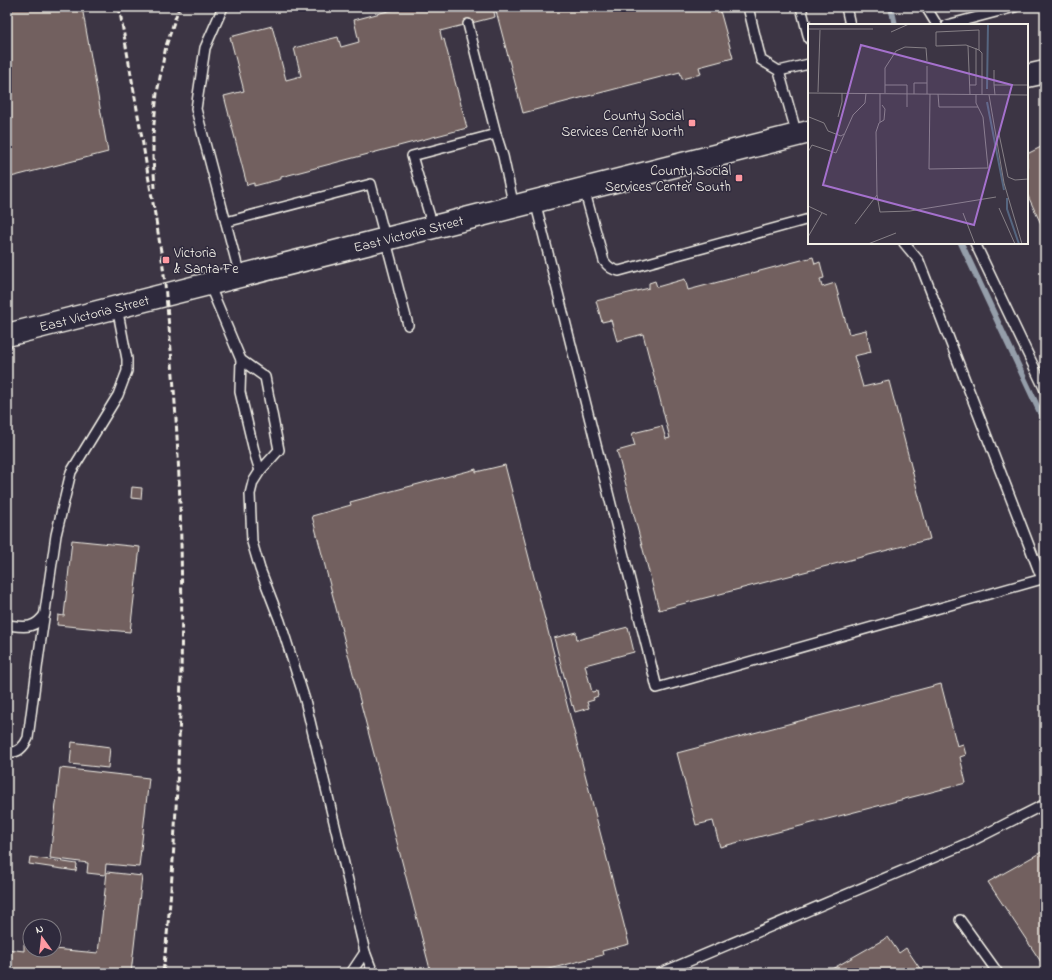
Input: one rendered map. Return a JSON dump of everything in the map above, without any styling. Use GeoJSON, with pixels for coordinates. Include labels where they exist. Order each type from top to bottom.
{"type":"FeatureCollection","features":[{"type":"Feature","properties":{"kind":"street"},"geometry":{"type":"LineString","coordinates":[[1028,76],[1045,72]]}},
{"type":"Feature","properties":{"kind":"street","name":"East Victoria Street"},"geometry":{"type":"LineString","coordinates":[[7,335],[803,134]]}},
{"type":"Feature","properties":{"kind":"lane"},"geometry":{"type":"LineString","coordinates":[[223,7],[205,48],[196,109],[240,276]]}},
{"type":"Feature","properties":{"kind":"lane"},"geometry":{"type":"LineString","coordinates":[[748,7],[761,60],[779,71],[803,134]]}},
{"type":"Feature","properties":{"kind":"lane"},"geometry":{"type":"LineString","coordinates":[[801,7],[808,35]]}},
{"type":"Feature","properties":{"kind":"lane"},"geometry":{"type":"LineString","coordinates":[[846,7],[850,24]]}},
{"type":"Feature","properties":{"kind":"lane"},"geometry":{"type":"LineString","coordinates":[[926,7],[935,24]]}},
{"type":"Feature","properties":{"kind":"lane"},"geometry":{"type":"LineString","coordinates":[[951,24],[1015,7]]}},
{"type":"Feature","properties":{"kind":"lane"},"geometry":{"type":"LineString","coordinates":[[468,24],[503,156],[514,207]]}},
{"type":"Feature","properties":{"kind":"lane"},"geometry":{"type":"LineString","coordinates":[[779,71],[808,64]]}},
{"type":"Feature","properties":{"kind":"lane"},"geometry":{"type":"LineString","coordinates":[[433,227],[412,156],[496,134]]}},
{"type":"Feature","properties":{"kind":"lane"},"geometry":{"type":"LineString","coordinates":[[226,222],[371,184],[408,325]]}},
{"type":"Feature","properties":{"kind":"lane"},"geometry":{"type":"LineString","coordinates":[[584,189],[604,261],[613,270],[619,271],[808,218]]}},
{"type":"Feature","properties":{"kind":"lane"},"geometry":{"type":"LineString","coordinates":[[535,201],[657,688],[1042,579],[919,261],[905,244]]}},
{"type":"Feature","properties":{"kind":"lane"},"geometry":{"type":"LineString","coordinates":[[975,244],[1045,390]]}},
{"type":"Feature","properties":{"kind":"lane"},"geometry":{"type":"LineString","coordinates":[[209,284],[241,360],[240,392],[260,471]]}},
{"type":"Feature","properties":{"kind":"lane"},"geometry":{"type":"LineString","coordinates":[[7,752],[12,753],[25,746],[28,738],[56,535],[71,472],[118,395],[127,371],[127,359],[117,307]]}},
{"type":"Feature","properties":{"kind":"lane"},"geometry":{"type":"LineString","coordinates":[[241,360],[265,377],[279,450],[260,471],[253,482],[250,494],[252,542],[305,700],[366,952],[373,973]]}},
{"type":"Feature","properties":{"kind":"lane"},"geometry":{"type":"LineString","coordinates":[[7,625],[31,626],[40,621],[46,612]]}},
{"type":"Feature","properties":{"kind":"lane"},"geometry":{"type":"LineString","coordinates":[[661,973],[968,843],[1045,804]]}},
{"type":"Feature","properties":{"kind":"lane"},"geometry":{"type":"LineString","coordinates":[[960,920],[998,973]]}},
{"type":"Feature","properties":{"kind":"lane"},"geometry":{"type":"LineString","coordinates":[[351,973],[366,952]]}},
{"type":"Feature","properties":{"kind":"building"},"geometry":{"type":"Polygon","coordinates":[[[7,7],[82,7],[108,152],[7,178],[7,7]]]}},
{"type":"Feature","properties":{"kind":"building"},"geometry":{"type":"Polygon","coordinates":[[[403,7],[493,7],[495,17],[440,31],[442,40],[444,39],[467,128],[281,177],[281,179],[254,186],[254,183],[247,185],[224,96],[244,91],[230,37],[272,26],[286,80],[301,76],[294,48],[338,37],[341,47],[359,42],[354,20],[403,7]]]}},
{"type":"Feature","properties":{"kind":"building"},"geometry":{"type":"Polygon","coordinates":[[[495,7],[719,7],[733,58],[699,67],[701,74],[682,79],[680,72],[523,113],[495,7]]]}},
{"type":"Feature","properties":{"kind":"building"},"geometry":{"type":"Polygon","coordinates":[[[1045,145],[1045,225],[1042,226],[1028,196],[1028,154],[1045,145]]]}},
{"type":"Feature","properties":{"kind":"building"},"geometry":{"type":"Polygon","coordinates":[[[813,257],[815,264],[820,262],[824,278],[820,279],[822,287],[835,283],[849,334],[866,330],[871,352],[854,356],[863,387],[889,381],[930,539],[659,610],[617,451],[635,446],[632,436],[633,433],[662,426],[666,439],[670,438],[643,334],[617,341],[611,320],[602,322],[596,301],[649,288],[649,283],[655,281],[657,287],[685,279],[688,290],[813,257]]]}},
{"type":"Feature","properties":{"kind":"building"},"geometry":{"type":"Polygon","coordinates":[[[505,465],[629,944],[602,951],[603,955],[534,973],[431,973],[312,516],[351,505],[350,502],[476,469],[476,472],[505,465]]]}},
{"type":"Feature","properties":{"kind":"building"},"geometry":{"type":"Polygon","coordinates":[[[132,487],[142,488],[141,499],[131,498],[132,487]]]}},
{"type":"Feature","properties":{"kind":"building"},"geometry":{"type":"Polygon","coordinates":[[[72,540],[140,547],[130,632],[57,625],[58,615],[64,616],[72,540]]]}},
{"type":"Feature","properties":{"kind":"building"},"geometry":{"type":"Polygon","coordinates":[[[628,627],[634,652],[585,665],[592,692],[597,691],[598,696],[593,698],[594,700],[587,702],[589,708],[575,712],[573,705],[572,706],[554,638],[576,632],[577,640],[628,627]]]}},
{"type":"Feature","properties":{"kind":"building"},"geometry":{"type":"Polygon","coordinates":[[[941,684],[957,746],[963,744],[966,755],[960,757],[966,783],[720,847],[713,821],[696,825],[677,753],[941,684]]]}},
{"type":"Feature","properties":{"kind":"building"},"geometry":{"type":"Polygon","coordinates":[[[72,742],[110,747],[108,768],[70,764],[72,742]]]}},
{"type":"Feature","properties":{"kind":"building"},"geometry":{"type":"Polygon","coordinates":[[[60,768],[149,778],[139,867],[106,864],[105,875],[87,873],[88,863],[50,858],[60,768]]]}},
{"type":"Feature","properties":{"kind":"building"},"geometry":{"type":"Polygon","coordinates":[[[1045,850],[1045,968],[988,882],[1045,850]]]}},
{"type":"Feature","properties":{"kind":"building"},"geometry":{"type":"Polygon","coordinates":[[[30,857],[77,864],[76,871],[29,864],[30,857]]]}},
{"type":"Feature","properties":{"kind":"building"},"geometry":{"type":"Polygon","coordinates":[[[107,872],[142,876],[131,973],[7,973],[7,949],[22,951],[22,958],[62,958],[62,950],[98,953],[107,872]]]}},
{"type":"Feature","properties":{"kind":"building"},"geometry":{"type":"Polygon","coordinates":[[[888,937],[899,953],[906,948],[923,973],[825,973],[888,937]]]}},
{"type":"Feature","properties":{"kind":"waterway"},"geometry":{"type":"LineString","coordinates":[[891,7],[895,24]]}},
{"type":"Feature","properties":{"kind":"waterway"},"geometry":{"type":"LineString","coordinates":[[961,244],[1045,423]]}},
{"type":"Feature","properties":{"kind":"railway"},"geometry":{"type":"LineString","coordinates":[[119,7],[163,266],[171,351],[178,462],[182,628],[181,684],[173,856],[163,973]]}},
{"type":"Feature","properties":{"kind":"railway"},"geometry":{"type":"LineString","coordinates":[[155,188],[153,134],[157,93],[166,46],[179,7]]}},
{"type":"Feature","properties":{"kind":"place","name":"County Social Services Center North"},"geometry":{"type":"Point","coordinates":[692,123]}},
{"type":"Feature","properties":{"kind":"place","name":"County Social Services Center South"},"geometry":{"type":"Point","coordinates":[739,178]}},
{"type":"Feature","properties":{"kind":"place","name":"Victoria & Santa Fe"},"geometry":{"type":"Point","coordinates":[166,260]}}]}
